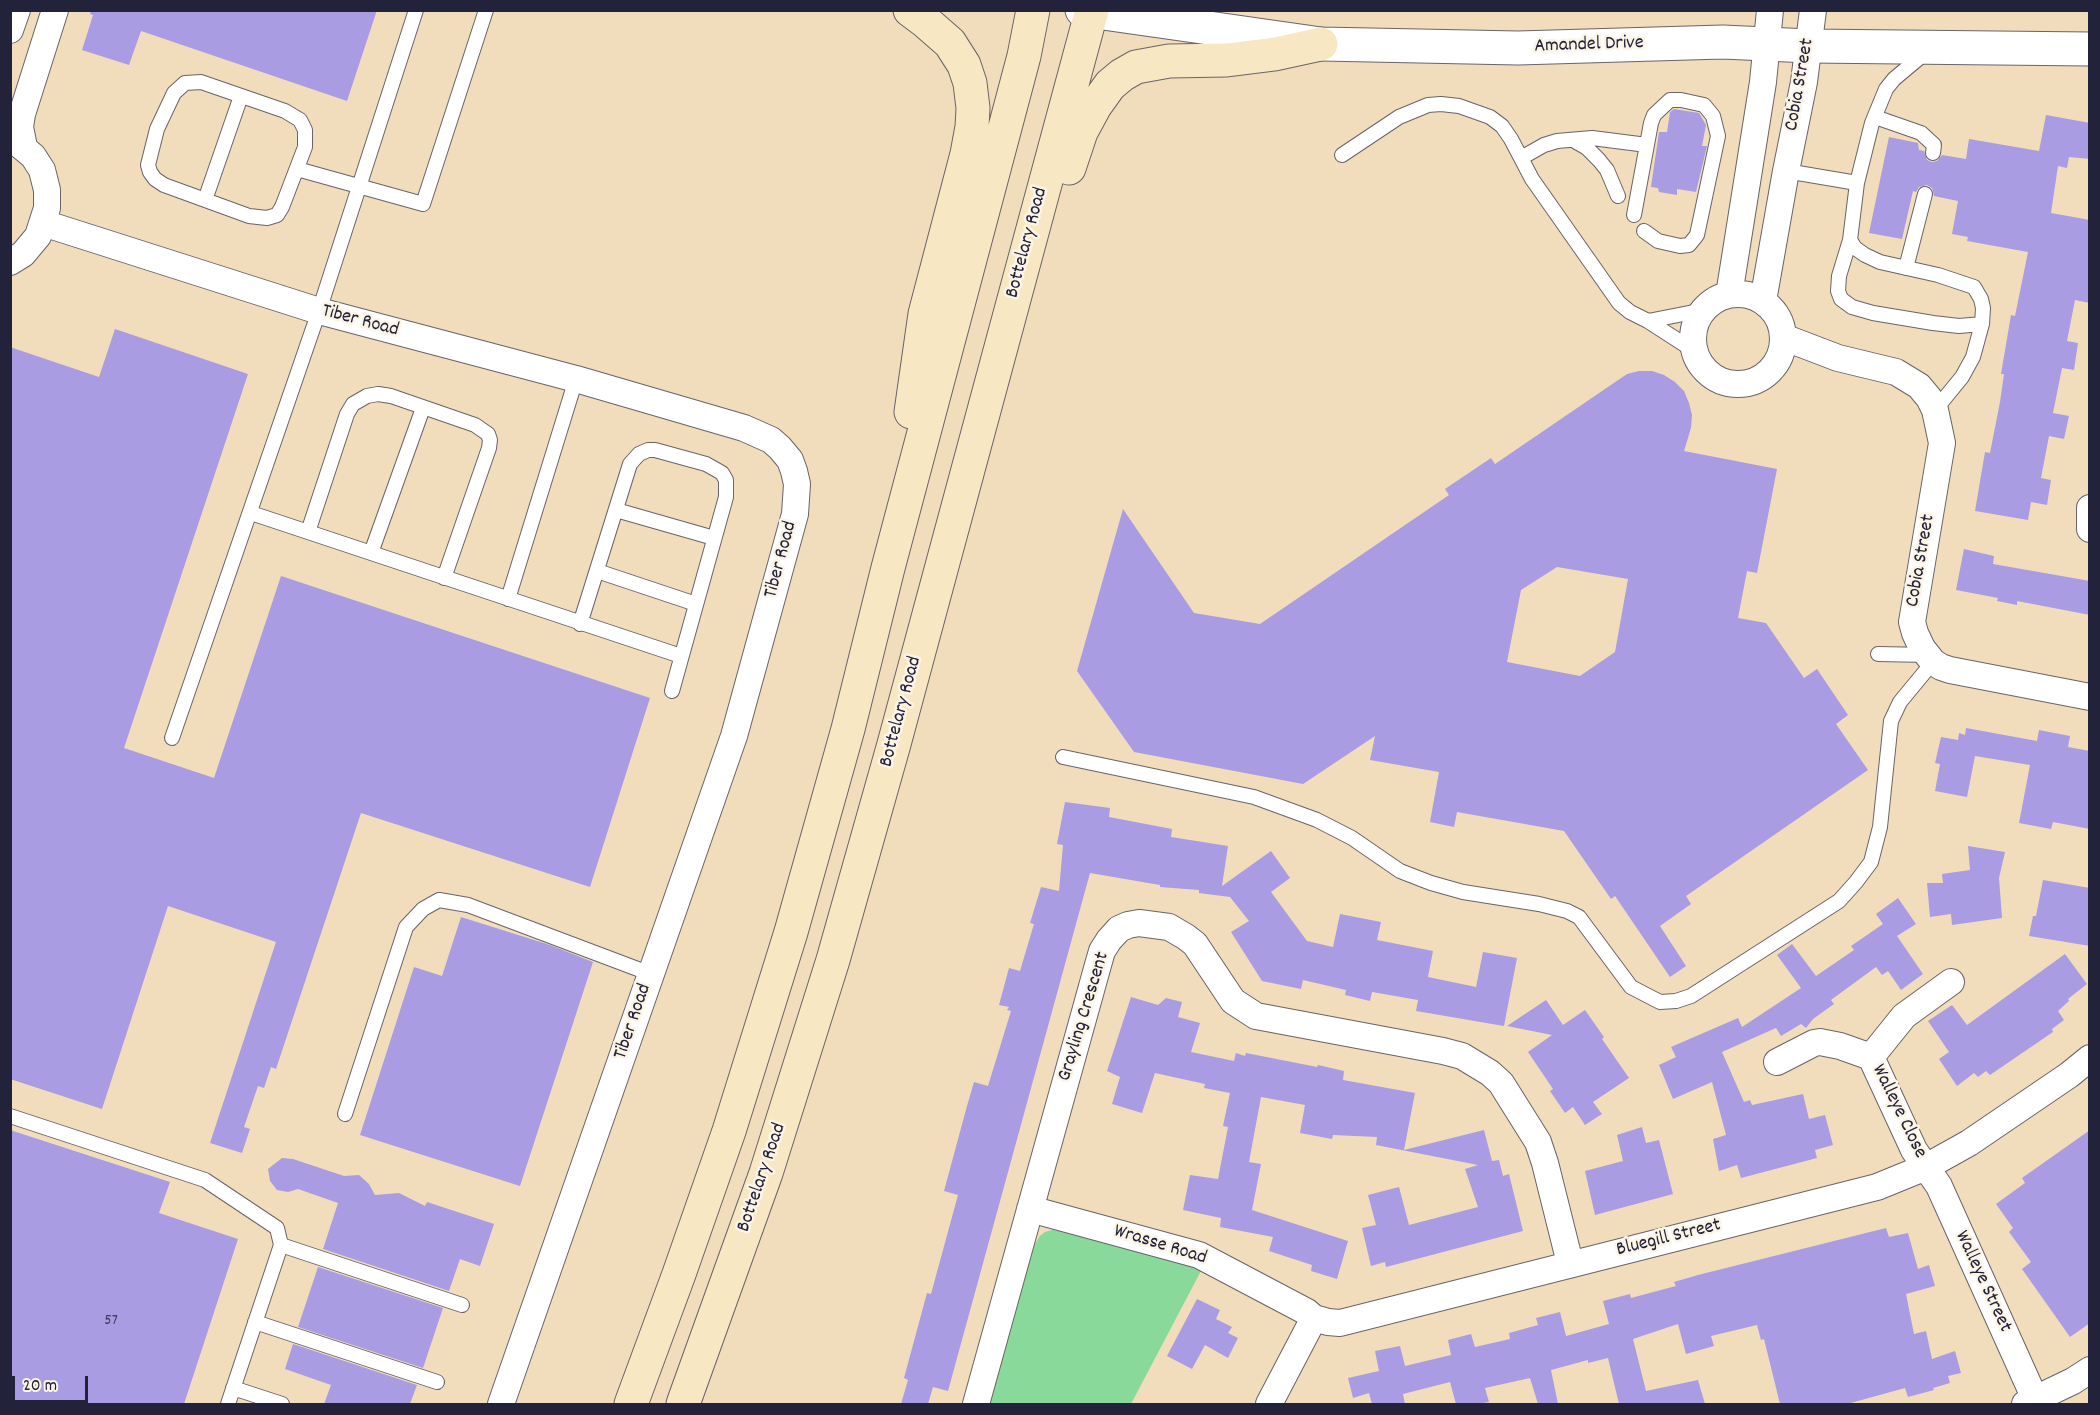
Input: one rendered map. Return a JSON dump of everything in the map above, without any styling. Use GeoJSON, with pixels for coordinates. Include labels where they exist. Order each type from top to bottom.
{"type":"FeatureCollection","features":[{"type":"Feature","properties":{"kind":"main road"},"geometry":{"type":"LineString","coordinates":[[888,568],[925,314],[967,154],[973,108],[970,83],[964,65],[950,43],[910,10]]}},
{"type":"Feature","properties":{"kind":"main road"},"geometry":{"type":"LineString","coordinates":[[631,1404],[679,1274],[760,1032],[820,831],[1024,56],[1033,10]]}},
{"type":"Feature","properties":{"kind":"main road","name":"Bottelary Road"},"geometry":{"type":"LineString","coordinates":[[683,1404],[766,1173],[833,960],[897,733],[1089,11]]}},
{"type":"Feature","properties":{"kind":"main road"},"geometry":{"type":"LineString","coordinates":[[999,352],[1036,260],[1081,132],[1095,106],[1110,86],[1122,75],[1136,67],[1169,61],[1227,60],[1275,54],[1321,44]]}},
{"type":"Feature","properties":{"kind":"street"},"geometry":{"type":"LineString","coordinates":[[10,30],[17,10]]}},
{"type":"Feature","properties":{"kind":"street"},"geometry":{"type":"LineString","coordinates":[[10,262],[23,254],[38,236],[46,208],[47,190],[42,170],[33,156],[17,142],[22,114],[55,10]]}},
{"type":"Feature","properties":{"kind":"street","name":"Cobia Street"},"geometry":{"type":"LineString","coordinates":[[1729,295],[1754,144],[1770,10]]}},
{"type":"Feature","properties":{"kind":"street","name":"Cobia Street"},"geometry":{"type":"LineString","coordinates":[[1763,301],[1809,46],[1813,10]]}},
{"type":"Feature","properties":{"kind":"street","name":"Amandel Drive"},"geometry":{"type":"LineString","coordinates":[[1089,11],[1321,44],[1507,48],[1723,42],[1809,46],[2090,49]]}},
{"type":"Feature","properties":{"kind":"street","name":"Tiber Road"},"geometry":{"type":"LineString","coordinates":[[43,223],[319,311],[576,379],[744,428],[771,440],[790,460],[797,484],[795,514],[734,736],[501,1404]]}},
{"type":"Feature","properties":{"kind":"street"},"geometry":{"type":"LineString","coordinates":[[1729,295],[1752,296],[1763,301],[1774,310],[1781,323],[1783,337],[1782,350],[1776,363],[1766,374],[1754,381],[1740,384],[1725,382],[1712,375],[1702,365],[1696,352],[1694,338],[1696,323],[1704,310],[1715,300],[1729,295]]}},
{"type":"Feature","properties":{"kind":"street","name":"Cobia Street"},"geometry":{"type":"LineString","coordinates":[[1783,337],[1838,358],[1881,367],[1908,377],[1929,398],[1935,411],[1942,443],[1941,460],[1912,622],[1915,633],[1930,659]]}},
{"type":"Feature","properties":{"kind":"street","name":"Cobia Street"},"geometry":{"type":"LineString","coordinates":[[1776,363],[1838,358]]}},
{"type":"Feature","properties":{"kind":"street"},"geometry":{"type":"LineString","coordinates":[[2090,508],[2090,529]]}},
{"type":"Feature","properties":{"kind":"street"},"geometry":{"type":"LineString","coordinates":[[1930,659],[1941,667],[1957,671],[2090,697]]}},
{"type":"Feature","properties":{"kind":"street","name":"Grayling Crescent"},"geometry":{"type":"LineString","coordinates":[[976,1404],[1102,951],[1119,929],[1139,923],[1168,927],[1195,944],[1233,1000],[1256,1016],[1443,1051],[1462,1056],[1490,1073],[1501,1083],[1538,1142],[1570,1263]]}},
{"type":"Feature","properties":{"kind":"street","name":"Walleye Close"},"geometry":{"type":"LineString","coordinates":[[1871,1057],[1904,1016],[1951,982]]}},
{"type":"Feature","properties":{"kind":"street","name":"Walleye Close"},"geometry":{"type":"LineString","coordinates":[[1777,1062],[1820,1042],[1840,1046],[1871,1057],[1914,1150],[1926,1167]]}},
{"type":"Feature","properties":{"kind":"street","name":"Bluegill Street"},"geometry":{"type":"LineString","coordinates":[[1314,1318],[1340,1323],[1877,1187],[1926,1167],[1969,1143],[2069,1075],[2090,1058]]}},
{"type":"Feature","properties":{"kind":"street","name":"Walleye Street"},"geometry":{"type":"LineString","coordinates":[[1926,1167],[1939,1186],[2030,1402]]}},
{"type":"Feature","properties":{"kind":"street","name":"Wrasse Road"},"geometry":{"type":"LineString","coordinates":[[1030,1209],[1199,1255],[1307,1312],[1314,1318]]}},
{"type":"Feature","properties":{"kind":"street"},"geometry":{"type":"LineString","coordinates":[[1269,1404],[1314,1318]]}},
{"type":"Feature","properties":{"kind":"street"},"geometry":{"type":"LineString","coordinates":[[2030,1402],[2090,1370]]}},
{"type":"Feature","properties":{"kind":"lane"},"geometry":{"type":"LineString","coordinates":[[172,738],[319,311],[416,10]]}},
{"type":"Feature","properties":{"kind":"lane"},"geometry":{"type":"LineString","coordinates":[[297,169],[423,204],[486,10]]}},
{"type":"Feature","properties":{"kind":"lane"},"geometry":{"type":"LineString","coordinates":[[1935,46],[1894,79],[1886,89],[1875,117],[1857,183],[1850,240],[1839,276],[1838,291],[1841,299],[1852,308],[1873,313],[1959,326],[1982,324]]}},
{"type":"Feature","properties":{"kind":"lane"},"geometry":{"type":"LineString","coordinates":[[201,82],[241,96],[285,111],[300,120],[305,130],[305,147],[282,207],[277,215],[267,218],[249,216],[164,185],[155,179],[148,165],[157,129],[174,93],[185,83],[201,82]]}},
{"type":"Feature","properties":{"kind":"lane"},"geometry":{"type":"LineString","coordinates":[[205,200],[241,96]]}},
{"type":"Feature","properties":{"kind":"lane"},"geometry":{"type":"LineString","coordinates":[[1634,215],[1654,115],[1670,100],[1704,105],[1713,116],[1718,136],[1702,215],[1693,242],[1689,245],[1671,245],[1658,241],[1644,231]]}},
{"type":"Feature","properties":{"kind":"lane"},"geometry":{"type":"LineString","coordinates":[[1342,155],[1406,113],[1428,105],[1459,106],[1490,117],[1502,126],[1532,179],[1620,303],[1630,312],[1696,352]]}},
{"type":"Feature","properties":{"kind":"lane"},"geometry":{"type":"LineString","coordinates":[[1875,117],[1921,133],[1934,145],[1932,153]]}},
{"type":"Feature","properties":{"kind":"lane"},"geometry":{"type":"LineString","coordinates":[[1521,158],[1557,141],[1592,138],[1647,145]]}},
{"type":"Feature","properties":{"kind":"lane"},"geometry":{"type":"LineString","coordinates":[[1574,140],[1599,159],[1607,170],[1618,196]]}},
{"type":"Feature","properties":{"kind":"lane"},"geometry":{"type":"LineString","coordinates":[[1786,171],[1857,183]]}},
{"type":"Feature","properties":{"kind":"lane"},"geometry":{"type":"LineString","coordinates":[[1906,268],[1925,194]]}},
{"type":"Feature","properties":{"kind":"lane"},"geometry":{"type":"LineString","coordinates":[[1850,240],[1855,248],[1880,262],[1938,275],[1974,287],[1981,299],[1982,324],[1973,357],[1962,377],[1935,411]]}},
{"type":"Feature","properties":{"kind":"lane"},"geometry":{"type":"LineString","coordinates":[[1648,321],[1704,310]]}},
{"type":"Feature","properties":{"kind":"lane"},"geometry":{"type":"LineString","coordinates":[[508,599],[576,379]]}},
{"type":"Feature","properties":{"kind":"lane"},"geometry":{"type":"LineString","coordinates":[[308,532],[347,414],[353,404],[367,396],[378,394],[391,396],[476,425],[490,440],[444,578]]}},
{"type":"Feature","properties":{"kind":"lane"},"geometry":{"type":"LineString","coordinates":[[370,553],[423,408]]}},
{"type":"Feature","properties":{"kind":"lane"},"geometry":{"type":"LineString","coordinates":[[580,624],[630,464],[639,454],[648,450],[656,450],[706,464],[722,473],[726,480],[726,497],[672,691]]}},
{"type":"Feature","properties":{"kind":"lane"},"geometry":{"type":"LineString","coordinates":[[616,510],[714,538]]}},
{"type":"Feature","properties":{"kind":"lane"},"geometry":{"type":"LineString","coordinates":[[251,513],[681,656]]}},
{"type":"Feature","properties":{"kind":"lane"},"geometry":{"type":"LineString","coordinates":[[597,571],[696,604]]}},
{"type":"Feature","properties":{"kind":"lane"},"geometry":{"type":"LineString","coordinates":[[1062,757],[1254,797],[1317,820],[1352,838],[1400,871],[1431,883],[1463,892],[1539,904],[1567,911],[1579,917],[1631,987],[1660,1002],[1676,1001],[1691,996],[1839,901],[1871,862],[1880,827],[1892,721],[1900,702],[1930,659],[1878,654]]}},
{"type":"Feature","properties":{"kind":"lane"},"geometry":{"type":"LineString","coordinates":[[345,1114],[406,927],[423,909],[439,900],[468,905],[651,974]]}},
{"type":"Feature","properties":{"kind":"lane"},"geometry":{"type":"LineString","coordinates":[[10,1116],[205,1180],[277,1228],[281,1245],[228,1404]]}},
{"type":"Feature","properties":{"kind":"lane"},"geometry":{"type":"LineString","coordinates":[[281,1245],[462,1305]]}},
{"type":"Feature","properties":{"kind":"lane"},"geometry":{"type":"LineString","coordinates":[[255,1322],[437,1383]]}},
{"type":"Feature","properties":{"kind":"lane"},"geometry":{"type":"LineString","coordinates":[[233,1388],[282,1404]]}},
{"type":"Feature","properties":{"kind":"green space"},"geometry":{"type":"Polygon","coordinates":[[[1059,1228],[1202,1269],[1131,1404],[989,1404],[1032,1248],[1045,1232],[1059,1228]]]}},
{"type":"Feature","properties":{"kind":"building"},"geometry":{"type":"Polygon","coordinates":[[[91,10],[377,10],[347,101],[141,31],[129,65],[82,50],[93,15],[90,14],[91,10]]]}},
{"type":"Feature","properties":{"kind":"building"},"geometry":{"type":"Polygon","coordinates":[[[1674,109],[1699,113],[1706,125],[1702,146],[1707,146],[1696,192],[1677,189],[1677,195],[1659,192],[1658,188],[1651,187],[1659,132],[1667,132],[1670,112],[1674,109]]]}},
{"type":"Feature","properties":{"kind":"building"},"geometry":{"type":"Polygon","coordinates":[[[2046,115],[2090,123],[2090,159],[2069,157],[2067,168],[2058,166],[2051,213],[2090,220],[2090,303],[2075,300],[2067,341],[2078,343],[2074,370],[2062,368],[2053,413],[2069,416],[2064,439],[2049,436],[2041,478],[2051,480],[2047,505],[2031,502],[2028,520],[1975,511],[1985,452],[1990,453],[2000,402],[2004,374],[2001,374],[2011,315],[2015,316],[2028,252],[1967,241],[1968,237],[1952,234],[1958,201],[1934,196],[1932,188],[1927,185],[1919,187],[1916,192],[1913,191],[1902,239],[1869,233],[1889,137],[1918,143],[1919,150],[1924,151],[1927,160],[1932,162],[1937,161],[1942,155],[1966,159],[1969,139],[2039,151],[2046,115]]]}},
{"type":"Feature","properties":{"kind":"building"},"geometry":{"type":"Polygon","coordinates":[[[115,329],[248,374],[124,748],[214,778],[281,576],[650,698],[590,887],[361,813],[276,1069],[271,1067],[264,1088],[258,1086],[244,1127],[250,1129],[242,1153],[210,1143],[276,942],[168,906],[102,1109],[10,1079],[10,347],[99,377],[115,329]]]}},
{"type":"Feature","properties":{"kind":"building"},"geometry":{"type":"Polygon","coordinates":[[[1652,371],[1664,375],[1684,391],[1692,415],[1691,428],[1684,451],[1777,469],[1757,573],[1747,571],[1738,618],[1766,623],[1804,678],[1817,669],[1848,715],[1836,724],[1868,770],[1686,896],[1691,904],[1660,926],[1686,966],[1670,977],[1615,896],[1611,899],[1564,831],[1457,812],[1454,827],[1430,822],[1439,772],[1370,760],[1375,736],[1303,784],[1134,752],[1077,671],[1123,509],[1194,613],[1260,624],[1449,495],[1445,489],[1491,458],[1495,464],[1627,374],[1652,371]],[[1557,567],[1521,590],[1507,662],[1580,676],[1615,652],[1628,579],[1557,567]]]}},
{"type":"Feature","properties":{"kind":"building"},"geometry":{"type":"Polygon","coordinates":[[[1964,549],[1994,556],[1993,564],[2090,581],[2090,615],[2017,601],[2017,605],[1997,601],[1998,598],[1956,590],[1964,549]]]}},
{"type":"Feature","properties":{"kind":"building"},"geometry":{"type":"Polygon","coordinates":[[[1966,728],[2037,741],[2039,730],[2070,736],[2068,747],[2090,751],[2090,829],[2053,822],[2051,829],[2019,823],[2030,765],[1975,756],[1967,797],[1935,791],[1940,764],[1935,763],[1941,737],[1958,740],[1959,733],[1965,735],[1966,728]]]}},
{"type":"Feature","properties":{"kind":"building"},"geometry":{"type":"Polygon","coordinates":[[[1065,802],[1110,808],[1109,817],[1172,829],[1171,837],[1228,846],[1222,886],[1271,851],[1290,878],[1271,892],[1307,941],[1333,947],[1340,914],[1381,922],[1377,940],[1433,951],[1428,977],[1476,987],[1483,952],[1517,958],[1504,1026],[1416,1011],[1418,1000],[1372,992],[1370,1001],[1345,995],[1346,990],[1303,980],[1301,989],[1262,981],[1231,932],[1249,921],[1230,897],[1199,893],[1199,890],[1160,887],[1160,885],[1090,873],[948,1391],[933,1387],[928,1404],[901,1404],[908,1380],[904,1378],[927,1293],[931,1294],[958,1195],[944,1191],[967,1106],[974,1082],[988,1086],[1011,1011],[1007,1010],[1009,1007],[999,1005],[1009,968],[1020,971],[1034,924],[1030,923],[1041,887],[1059,891],[1063,845],[1057,844],[1065,802]]]}},
{"type":"Feature","properties":{"kind":"building"},"geometry":{"type":"Polygon","coordinates":[[[1968,846],[2005,852],[1999,878],[2002,918],[1952,925],[1951,914],[1930,917],[1927,883],[1943,883],[1942,874],[1970,870],[1968,846]]]}},
{"type":"Feature","properties":{"kind":"building"},"geometry":{"type":"Polygon","coordinates":[[[2043,880],[2090,888],[2090,946],[2029,936],[2033,916],[2036,916],[2043,880]]]}},
{"type":"Feature","properties":{"kind":"building"},"geometry":{"type":"Polygon","coordinates":[[[1898,898],[1916,924],[1897,936],[1923,974],[1901,990],[1888,971],[1882,975],[1876,967],[1831,1000],[1834,1004],[1813,1019],[1806,1028],[1801,1024],[1781,1036],[1776,1028],[1722,1052],[1744,1102],[1750,1100],[1752,1105],[1803,1094],[1809,1119],[1825,1115],[1833,1145],[1815,1150],[1817,1158],[1741,1178],[1737,1165],[1719,1171],[1713,1139],[1726,1135],[1712,1082],[1673,1099],[1659,1065],[1676,1057],[1671,1047],[1738,1018],[1742,1027],[1801,988],[1777,955],[1792,944],[1816,976],[1854,950],[1851,946],[1883,924],[1876,914],[1898,898]]]}},
{"type":"Feature","properties":{"kind":"building"},"geometry":{"type":"Polygon","coordinates":[[[461,917],[550,945],[593,962],[520,1186],[360,1135],[414,967],[442,976],[461,917]]]}},
{"type":"Feature","properties":{"kind":"building"},"geometry":{"type":"Polygon","coordinates":[[[2065,954],[2087,984],[2068,999],[2069,1001],[2058,1011],[2064,1020],[2052,1029],[2053,1032],[1990,1075],[1986,1071],[1978,1077],[1974,1073],[1957,1086],[1939,1059],[1949,1052],[1928,1021],[1952,1005],[1967,1025],[2065,954]]]}},
{"type":"Feature","properties":{"kind":"building"},"geometry":{"type":"Polygon","coordinates":[[[1131,997],[1158,1005],[1166,998],[1182,1002],[1178,1017],[1200,1023],[1191,1052],[1234,1061],[1236,1053],[1245,1056],[1246,1053],[1317,1067],[1318,1065],[1344,1071],[1343,1080],[1415,1093],[1404,1150],[1484,1130],[1492,1161],[1499,1160],[1503,1176],[1509,1174],[1523,1231],[1386,1267],[1385,1262],[1371,1266],[1362,1228],[1376,1225],[1368,1195],[1399,1187],[1409,1225],[1478,1207],[1465,1169],[1478,1165],[1376,1145],[1377,1137],[1333,1135],[1332,1139],[1300,1133],[1305,1105],[1261,1097],[1249,1162],[1261,1164],[1252,1210],[1348,1241],[1337,1279],[1311,1271],[1312,1265],[1269,1251],[1273,1237],[1220,1227],[1221,1218],[1183,1210],[1190,1175],[1218,1179],[1228,1127],[1223,1126],[1230,1093],[1204,1088],[1205,1084],[1155,1073],[1142,1113],[1112,1104],[1120,1077],[1107,1071],[1131,997]]]}},
{"type":"Feature","properties":{"kind":"building"},"geometry":{"type":"Polygon","coordinates":[[[1546,1000],[1563,1025],[1585,1010],[1629,1078],[1593,1102],[1602,1114],[1585,1125],[1573,1107],[1565,1113],[1550,1091],[1553,1089],[1528,1052],[1552,1035],[1507,1026],[1546,1000]]]}},
{"type":"Feature","properties":{"kind":"building"},"geometry":{"type":"Polygon","coordinates":[[[1642,1127],[1646,1143],[1659,1140],[1673,1194],[1595,1215],[1585,1171],[1623,1161],[1617,1135],[1642,1127]]]}},
{"type":"Feature","properties":{"kind":"building"},"geometry":{"type":"Polygon","coordinates":[[[10,1130],[170,1182],[159,1213],[238,1239],[184,1404],[10,1404],[10,1130]]]}},
{"type":"Feature","properties":{"kind":"building"},"geometry":{"type":"Polygon","coordinates":[[[2090,1130],[2090,1323],[2070,1337],[2022,1269],[2031,1262],[2009,1232],[2013,1228],[1996,1204],[2025,1183],[2022,1178],[2090,1130]]]}},
{"type":"Feature","properties":{"kind":"building"},"geometry":{"type":"Polygon","coordinates":[[[282,1158],[293,1159],[344,1176],[359,1175],[369,1184],[375,1195],[399,1193],[425,1206],[427,1202],[494,1224],[480,1266],[460,1259],[449,1291],[323,1249],[338,1203],[298,1189],[288,1192],[277,1190],[270,1181],[268,1169],[282,1158]]]}},
{"type":"Feature","properties":{"kind":"building"},"geometry":{"type":"Polygon","coordinates":[[[1886,1228],[1889,1237],[1908,1233],[1918,1269],[1929,1265],[1935,1286],[1906,1294],[1914,1334],[1926,1331],[1932,1359],[1955,1351],[1961,1373],[1948,1376],[1950,1383],[1933,1388],[1934,1390],[1908,1397],[1905,1388],[1847,1404],[1780,1404],[1764,1339],[1761,1340],[1757,1325],[1711,1336],[1714,1346],[1686,1354],[1678,1324],[1633,1339],[1646,1391],[1698,1380],[1705,1404],[1619,1404],[1608,1358],[1588,1363],[1588,1360],[1551,1370],[1558,1404],[1538,1404],[1530,1378],[1485,1388],[1489,1402],[1478,1404],[1456,1404],[1450,1382],[1403,1394],[1405,1404],[1372,1404],[1369,1393],[1353,1398],[1348,1378],[1379,1371],[1375,1351],[1400,1346],[1405,1366],[1451,1355],[1448,1340],[1471,1334],[1475,1347],[1510,1339],[1509,1333],[1538,1325],[1536,1318],[1560,1312],[1566,1336],[1609,1324],[1603,1301],[1630,1294],[1631,1298],[1676,1286],[1674,1282],[1698,1275],[1886,1228]]]}},
{"type":"Feature","properties":{"kind":"building"},"geometry":{"type":"Polygon","coordinates":[[[318,1267],[443,1308],[423,1368],[298,1327],[318,1267]]]}},
{"type":"Feature","properties":{"kind":"building"},"geometry":{"type":"Polygon","coordinates":[[[1197,1299],[1220,1310],[1216,1319],[1232,1327],[1228,1333],[1238,1338],[1228,1358],[1205,1345],[1192,1369],[1167,1356],[1197,1299]]]}},
{"type":"Feature","properties":{"kind":"building"},"geometry":{"type":"Polygon","coordinates":[[[293,1344],[417,1385],[410,1404],[324,1404],[331,1385],[285,1369],[293,1344]]]}}]}
